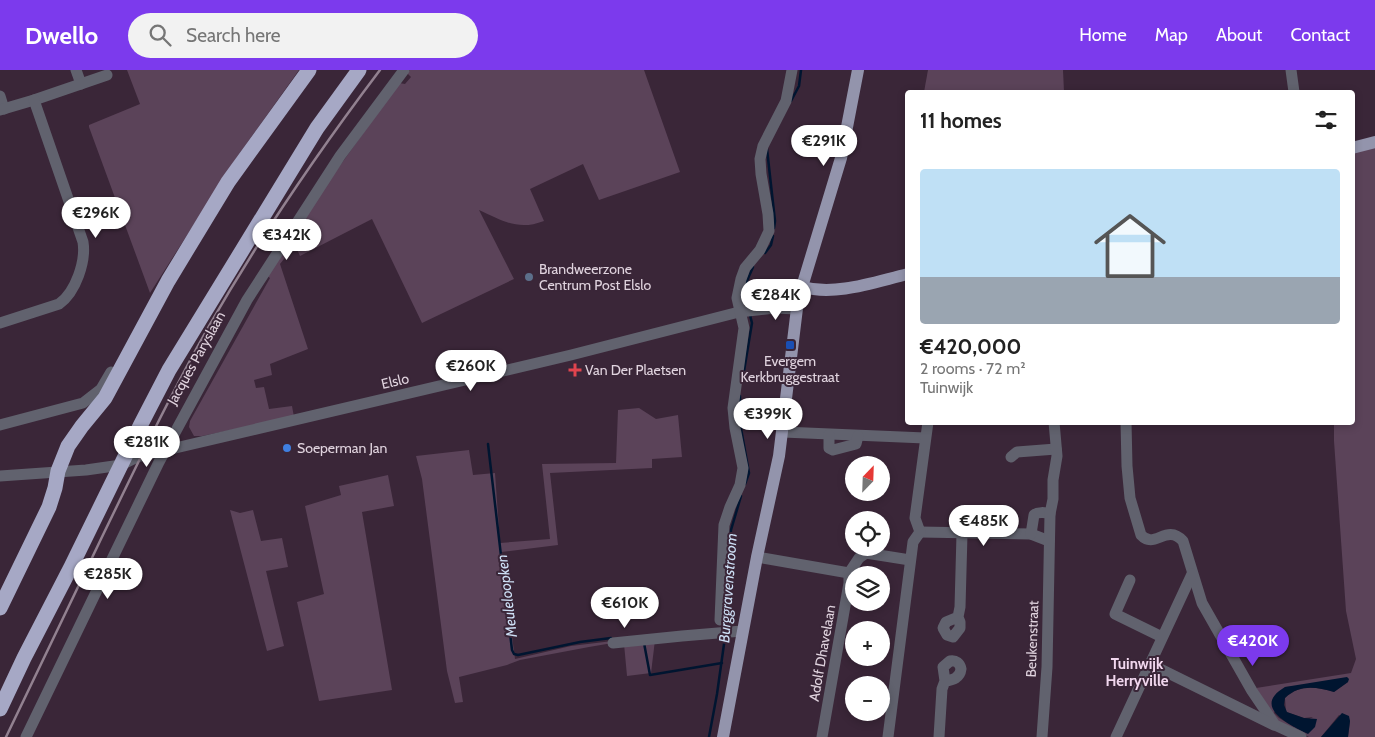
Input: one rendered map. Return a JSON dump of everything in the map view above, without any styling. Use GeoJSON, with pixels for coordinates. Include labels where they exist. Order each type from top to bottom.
{"type":"FeatureCollection","features":[{"type":"Feature","properties":{"kind":"highway"},"geometry":{"type":"LineString","coordinates":[[0,608],[49,507],[58,471],[68,446],[105,398],[168,281],[228,182],[309,70]]}},
{"type":"Feature","properties":{"kind":"highway","name":"Jacques Paryslaan"},"geometry":{"type":"LineString","coordinates":[[0,709],[140,426],[170,370],[210,300],[317,128],[359,70]]}},
{"type":"Feature","properties":{"kind":"main road"},"geometry":{"type":"LineString","coordinates":[[723,737],[742,632],[779,456],[797,310],[802,287],[841,158],[858,70]]}},
{"type":"Feature","properties":{"kind":"main road"},"geometry":{"type":"LineString","coordinates":[[1355,147],[1375,142]]}},
{"type":"Feature","properties":{"kind":"main road"},"geometry":{"type":"LineString","coordinates":[[802,287],[834,290],[905,275]]}},
{"type":"Feature","properties":{"kind":"street"},"geometry":{"type":"LineString","coordinates":[[76,70],[81,84]]}},
{"type":"Feature","properties":{"kind":"street","name":"Jacques Paryslaan"},"geometry":{"type":"LineString","coordinates":[[26,737],[204,376],[263,275],[340,156],[404,70]]}},
{"type":"Feature","properties":{"kind":"street"},"geometry":{"type":"LineString","coordinates":[[720,620],[724,525],[740,485],[743,468],[733,408],[736,377],[744,339],[744,324],[737,298],[740,279],[745,268],[760,250],[769,231],[760,167],[762,152],[786,102],[792,70]]}},
{"type":"Feature","properties":{"kind":"street"},"geometry":{"type":"LineString","coordinates":[[1291,70],[1294,90]]}},
{"type":"Feature","properties":{"kind":"street"},"geometry":{"type":"LineString","coordinates":[[0,96],[2,110],[107,75]]}},
{"type":"Feature","properties":{"kind":"street"},"geometry":{"type":"LineString","coordinates":[[0,323],[59,304],[65,300],[76,281],[85,253],[83,242],[34,100]]}},
{"type":"Feature","properties":{"kind":"street","name":"Elslo"},"geometry":{"type":"LineString","coordinates":[[0,476],[121,465],[137,457],[571,355],[741,312],[784,308],[797,310]]}},
{"type":"Feature","properties":{"kind":"street"},"geometry":{"type":"LineString","coordinates":[[0,425],[83,403],[101,389],[115,366]]}},
{"type":"Feature","properties":{"kind":"street"},"geometry":{"type":"LineString","coordinates":[[920,532],[915,518],[928,425]]}},
{"type":"Feature","properties":{"kind":"street","name":"Beukenstraat"},"geometry":{"type":"LineString","coordinates":[[1042,737],[1047,667],[1050,514],[1056,464],[1054,425]]}},
{"type":"Feature","properties":{"kind":"street"},"geometry":{"type":"LineString","coordinates":[[1126,425],[1130,498],[1141,535],[1145,539],[1150,540],[1173,534],[1182,541],[1202,603],[1252,691],[1275,725]]}},
{"type":"Feature","properties":{"kind":"street"},"geometry":{"type":"LineString","coordinates":[[783,432],[926,438]]}},
{"type":"Feature","properties":{"kind":"street"},"geometry":{"type":"LineString","coordinates":[[1011,456],[1017,452],[1056,449]]}},
{"type":"Feature","properties":{"kind":"street"},"geometry":{"type":"LineString","coordinates":[[1030,534],[1034,515],[1036,513],[1050,514]]}},
{"type":"Feature","properties":{"kind":"street"},"geometry":{"type":"LineString","coordinates":[[920,532],[1030,534],[1049,541]]}},
{"type":"Feature","properties":{"kind":"street"},"geometry":{"type":"LineString","coordinates":[[888,737],[910,560],[913,542],[920,532]]}},
{"type":"Feature","properties":{"kind":"street"},"geometry":{"type":"LineString","coordinates":[[958,617],[960,607],[962,534]]}},
{"type":"Feature","properties":{"kind":"street"},"geometry":{"type":"LineString","coordinates":[[853,566],[858,558],[866,553],[910,560]]}},
{"type":"Feature","properties":{"kind":"street"},"geometry":{"type":"LineString","coordinates":[[757,558],[845,573]]}},
{"type":"Feature","properties":{"kind":"street"},"geometry":{"type":"LineString","coordinates":[[1116,737],[1192,574]]}},
{"type":"Feature","properties":{"kind":"street"},"geometry":{"type":"LineString","coordinates":[[1130,580],[1115,614],[1162,637]]}},
{"type":"Feature","properties":{"kind":"street"},"geometry":{"type":"LineString","coordinates":[[1179,603],[1187,599],[1202,603]]}},
{"type":"Feature","properties":{"kind":"street","name":"Adolf Dhavelaan"},"geometry":{"type":"LineString","coordinates":[[822,737],[845,605]]}},
{"type":"Feature","properties":{"kind":"street"},"geometry":{"type":"LineString","coordinates":[[613,644],[725,632],[742,632]]}},
{"type":"Feature","properties":{"kind":"street"},"geometry":{"type":"LineString","coordinates":[[1150,664],[1301,737]]}},
{"type":"Feature","properties":{"kind":"street"},"geometry":{"type":"LineString","coordinates":[[939,737],[944,681]]}},
{"type":"Feature","properties":{"kind":"shaded area"},"geometry":{"type":"Polygon","coordinates":[[[127,70],[299,70],[237,157],[150,293],[89,127],[89,125],[140,104],[127,70]]]}},
{"type":"Feature","properties":{"kind":"shaded area"},"geometry":{"type":"Polygon","coordinates":[[[410,70],[644,70],[680,172],[599,200],[583,164],[530,189],[544,221],[535,224],[518,225],[503,221],[479,210],[514,279],[422,323],[372,219],[300,256],[295,245],[280,264],[308,349],[270,364],[272,375],[254,380],[256,388],[264,387],[269,409],[292,406],[294,417],[194,436],[189,427],[190,421],[270,278],[266,275],[299,223],[399,83],[405,84],[411,77],[407,73],[410,70]]]}},
{"type":"Feature","properties":{"kind":"shaded area"},"geometry":{"type":"Polygon","coordinates":[[[928,70],[1063,70],[1064,90],[924,90],[928,70]]]}},
{"type":"Feature","properties":{"kind":"shaded area"},"geometry":{"type":"Polygon","coordinates":[[[1375,147],[1375,737],[1348,737],[1350,721],[1339,715],[1321,737],[1309,737],[1276,721],[1256,688],[1351,673],[1356,659],[1346,611],[1334,425],[1355,425],[1355,152],[1375,147]],[[1348,682],[1285,687],[1274,713],[1294,727],[1313,717],[1304,718],[1286,712],[1285,698],[1296,690],[1308,688],[1334,692],[1348,682]]]}},
{"type":"Feature","properties":{"kind":"shaded area"},"geometry":{"type":"Polygon","coordinates":[[[639,408],[656,419],[678,415],[682,457],[652,459],[652,468],[550,473],[558,545],[501,552],[515,659],[571,646],[654,636],[520,660],[459,677],[463,702],[455,703],[447,671],[422,479],[416,456],[469,450],[473,475],[495,473],[500,543],[550,539],[542,464],[616,463],[618,410],[639,408]]]}},
{"type":"Feature","properties":{"kind":"shaded area"},"geometry":{"type":"Polygon","coordinates":[[[388,475],[394,506],[362,512],[392,690],[319,701],[297,602],[324,594],[305,506],[341,495],[339,486],[388,475]]]}},
{"type":"Feature","properties":{"kind":"shaded area"},"geometry":{"type":"Polygon","coordinates":[[[230,510],[240,513],[253,510],[261,541],[282,538],[288,567],[266,571],[284,646],[267,651],[230,510]]]}},
{"type":"Feature","properties":{"kind":"shaded area"},"geometry":{"type":"Polygon","coordinates":[[[655,640],[651,673],[627,676],[624,644],[655,640]]]}},
{"type":"Feature","properties":{"kind":"water"},"geometry":{"type":"Polygon","coordinates":[[[1347,677],[1349,679],[1348,682],[1334,692],[1308,688],[1296,690],[1285,698],[1284,705],[1287,712],[1304,718],[1317,719],[1315,727],[1308,734],[1292,726],[1277,715],[1273,708],[1272,702],[1275,694],[1285,687],[1347,677]]]}},
{"type":"Feature","properties":{"kind":"water"},"geometry":{"type":"Polygon","coordinates":[[[1342,713],[1349,716],[1348,737],[1321,737],[1342,713]]]}},
{"type":"Feature","properties":{"kind":"waterway","name":"Burggravenstroom"},"geometry":{"type":"LineString","coordinates":[[791,101],[799,86],[801,70]]}},
{"type":"Feature","properties":{"kind":"waterway","name":"Burggravenstroom"},"geometry":{"type":"LineString","coordinates":[[767,149],[775,221],[774,228]]}},
{"type":"Feature","properties":{"kind":"waterway","name":"Burggravenstroom"},"geometry":{"type":"LineString","coordinates":[[765,253],[771,245],[773,236]]}},
{"type":"Feature","properties":{"kind":"waterway","name":"Burggravenstroom"},"geometry":{"type":"LineString","coordinates":[[749,307],[746,283],[753,267]]}},
{"type":"Feature","properties":{"kind":"waterway","name":"Burggravenstroom"},"geometry":{"type":"LineString","coordinates":[[744,371],[752,323],[750,315]]}},
{"type":"Feature","properties":{"kind":"waterway","name":"Burggravenstroom"},"geometry":{"type":"LineString","coordinates":[[740,396],[740,423],[749,473],[745,484]]}},
{"type":"Feature","properties":{"kind":"waterway","name":"Meuleloopken"},"geometry":{"type":"LineString","coordinates":[[488,444],[514,654],[518,655],[580,642],[611,638]]}},
{"type":"Feature","properties":{"kind":"waterway","name":"Burggravenstroom"},"geometry":{"type":"LineString","coordinates":[[726,604],[731,530],[741,496]]}},
{"type":"Feature","properties":{"kind":"waterway","name":"Burggravenstroom"},"geometry":{"type":"LineString","coordinates":[[725,629],[726,617]]}},
{"type":"Feature","properties":{"kind":"waterway","name":"Burggravenstroom"},"geometry":{"type":"LineString","coordinates":[[709,737],[725,637]]}},
{"type":"Feature","properties":{"kind":"waterway","name":"Meuleloopken"},"geometry":{"type":"LineString","coordinates":[[644,643],[650,675],[722,663]]}},
{"type":"Feature","properties":{"kind":"railway"},"geometry":{"type":"LineString","coordinates":[[6,737],[140,458],[209,326],[290,195],[380,70]]}},
{"type":"Feature","properties":{"kind":"place","name":"Brandweerzone Centrum Post Elslo"},"geometry":{"type":"Point","coordinates":[529,277]}},
{"type":"Feature","properties":{"kind":"place","name":"Evergem Kerkbruggestraat"},"geometry":{"type":"Point","coordinates":[790,345]}},
{"type":"Feature","properties":{"kind":"place","name":"Van Der Plaetsen"},"geometry":{"type":"Point","coordinates":[575,370]}},
{"type":"Feature","properties":{"kind":"place","name":"Soeperman Jan"},"geometry":{"type":"Point","coordinates":[287,448]}},
{"type":"Feature","properties":{"kind":"district","name":"Tuinwijk Herryville"},"geometry":{"type":"Point","coordinates":[1137,672]}}]}
